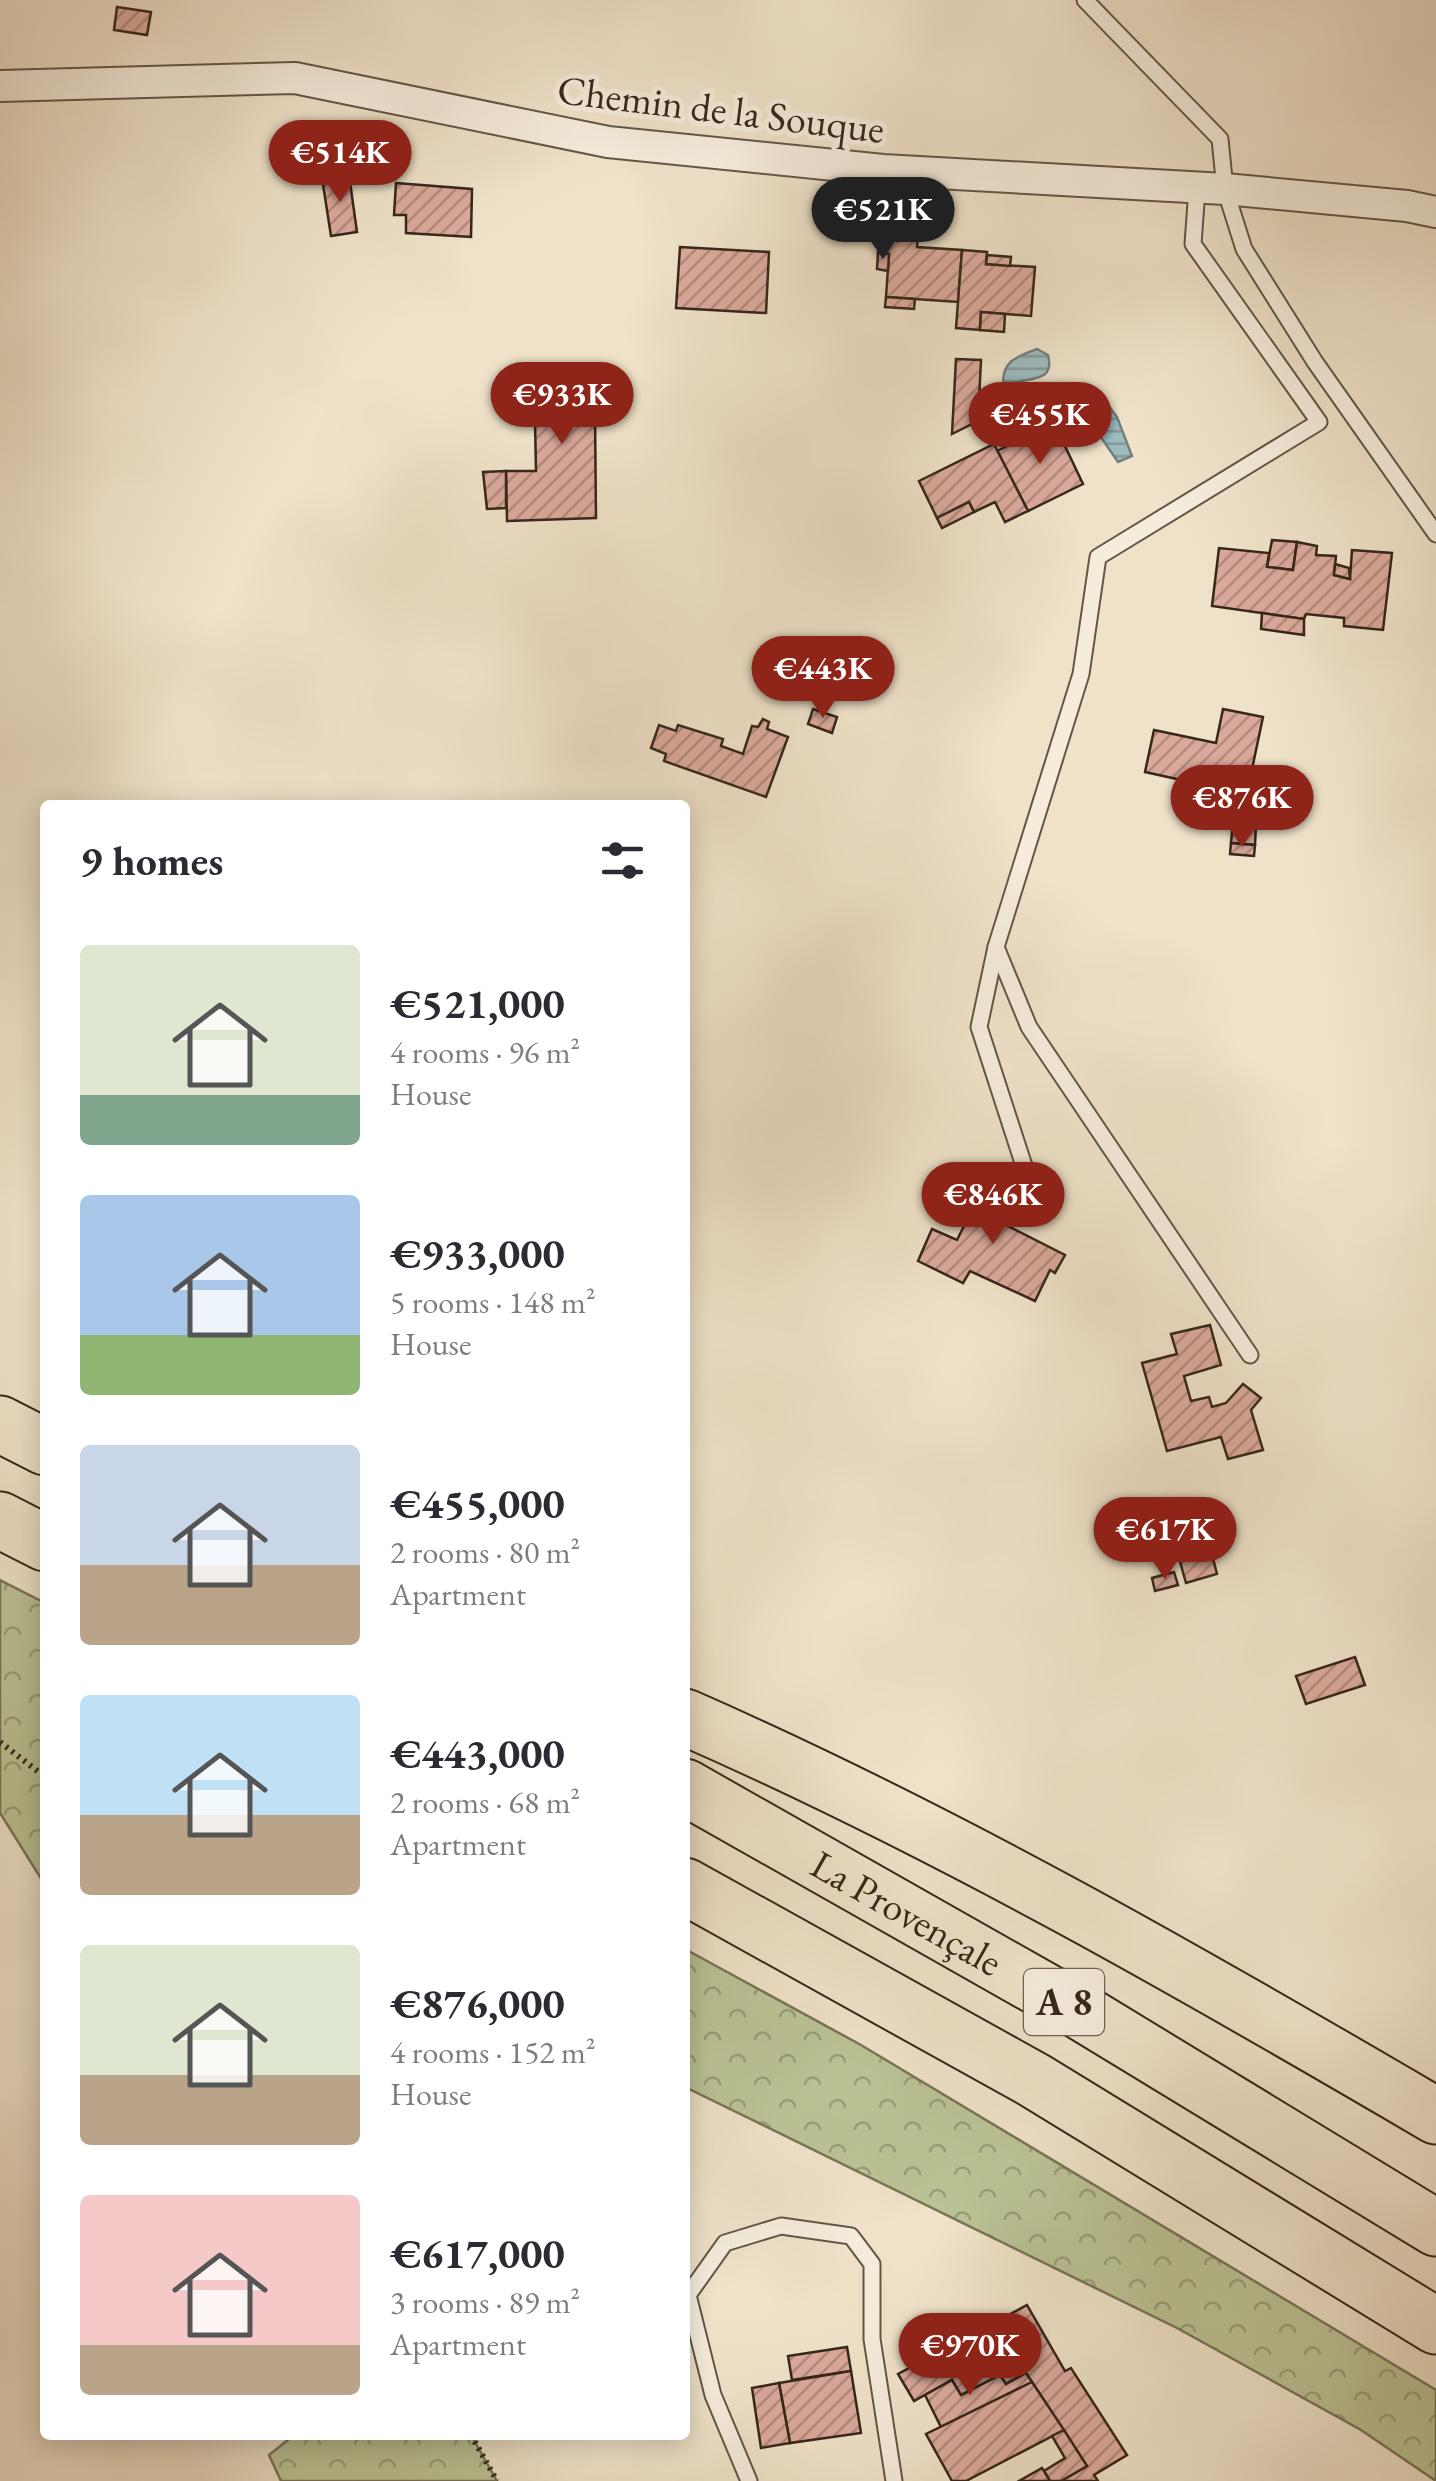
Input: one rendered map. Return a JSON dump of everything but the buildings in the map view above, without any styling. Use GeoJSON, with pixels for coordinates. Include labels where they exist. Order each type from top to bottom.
{"type":"FeatureCollection","features":[{"type":"Feature","properties":{"kind":"highway"},"geometry":{"type":"LineString","coordinates":[[0,1422],[40,1442]]}},
{"type":"Feature","properties":{"kind":"highway"},"geometry":{"type":"LineString","coordinates":[[0,1520],[40,1540]]}},
{"type":"Feature","properties":{"kind":"highway"},"geometry":{"type":"LineString","coordinates":[[690,1720],[903,1818],[1286,2028],[1436,2116]]}},
{"type":"Feature","properties":{"kind":"highway","name":"La Provençale"},"geometry":{"type":"LineString","coordinates":[[690,1790],[1074,2007],[1436,2228]]}},
{"type":"Feature","properties":{"kind":"highway","name":"La Provençale"},"geometry":{"type":"LineString","coordinates":[[690,1889],[1034,2080],[1436,2326]]}},
{"type":"Feature","properties":{"kind":"street","name":"Chemin de la Souque"},"geometry":{"type":"LineString","coordinates":[[0,86],[295,78],[608,142],[883,170],[1211,189],[1407,206],[1436,212]]}},
{"type":"Feature","properties":{"kind":"lane"},"geometry":{"type":"LineString","coordinates":[[1037,1206],[979,1026],[996,946],[1082,674],[1098,557],[1319,422],[1193,244],[1211,189],[1220,139],[1086,0]]}},
{"type":"Feature","properties":{"kind":"lane"},"geometry":{"type":"LineString","coordinates":[[1211,189],[1315,362],[1436,534]]}},
{"type":"Feature","properties":{"kind":"lane"},"geometry":{"type":"LineString","coordinates":[[996,946],[1030,1026],[1250,1355]]}},
{"type":"Feature","properties":{"kind":"lane"},"geometry":{"type":"LineString","coordinates":[[690,2292],[725,2242],[781,2226],[851,2236],[872,2264],[872,2339],[894,2481]]}},
{"type":"Feature","properties":{"kind":"lane"},"geometry":{"type":"LineString","coordinates":[[690,2303],[713,2395],[749,2481]]}},
{"type":"Feature","properties":{"kind":"path"},"geometry":{"type":"LineString","coordinates":[[0,1742],[40,1773]]}},
{"type":"Feature","properties":{"kind":"path"},"geometry":{"type":"LineString","coordinates":[[474,2440],[497,2481]]}},
{"type":"Feature","properties":{"kind":"green space"},"geometry":{"type":"Polygon","coordinates":[[[0,1580],[40,1600],[40,1877],[0,1813],[0,1580]]]}},
{"type":"Feature","properties":{"kind":"green space"},"geometry":{"type":"Polygon","coordinates":[[[690,1952],[861,2045],[1436,2390],[1436,2481],[1361,2430],[1177,2328],[690,2089],[690,1952]]]}},
{"type":"Feature","properties":{"kind":"green space"},"geometry":{"type":"Polygon","coordinates":[[[288,2440],[474,2440],[497,2481],[281,2481],[269,2455],[288,2440]]]}},
{"type":"Feature","properties":{"kind":"water"},"geometry":{"type":"Polygon","coordinates":[[[1037,349],[1048,355],[1049,365],[1043,376],[1007,386],[1003,383],[1008,364],[1037,349]]]}},
{"type":"Feature","properties":{"kind":"water"},"geometry":{"type":"Polygon","coordinates":[[[1103,398],[1117,417],[1132,456],[1118,462],[1100,436],[1090,404],[1103,398]]]}}]}
